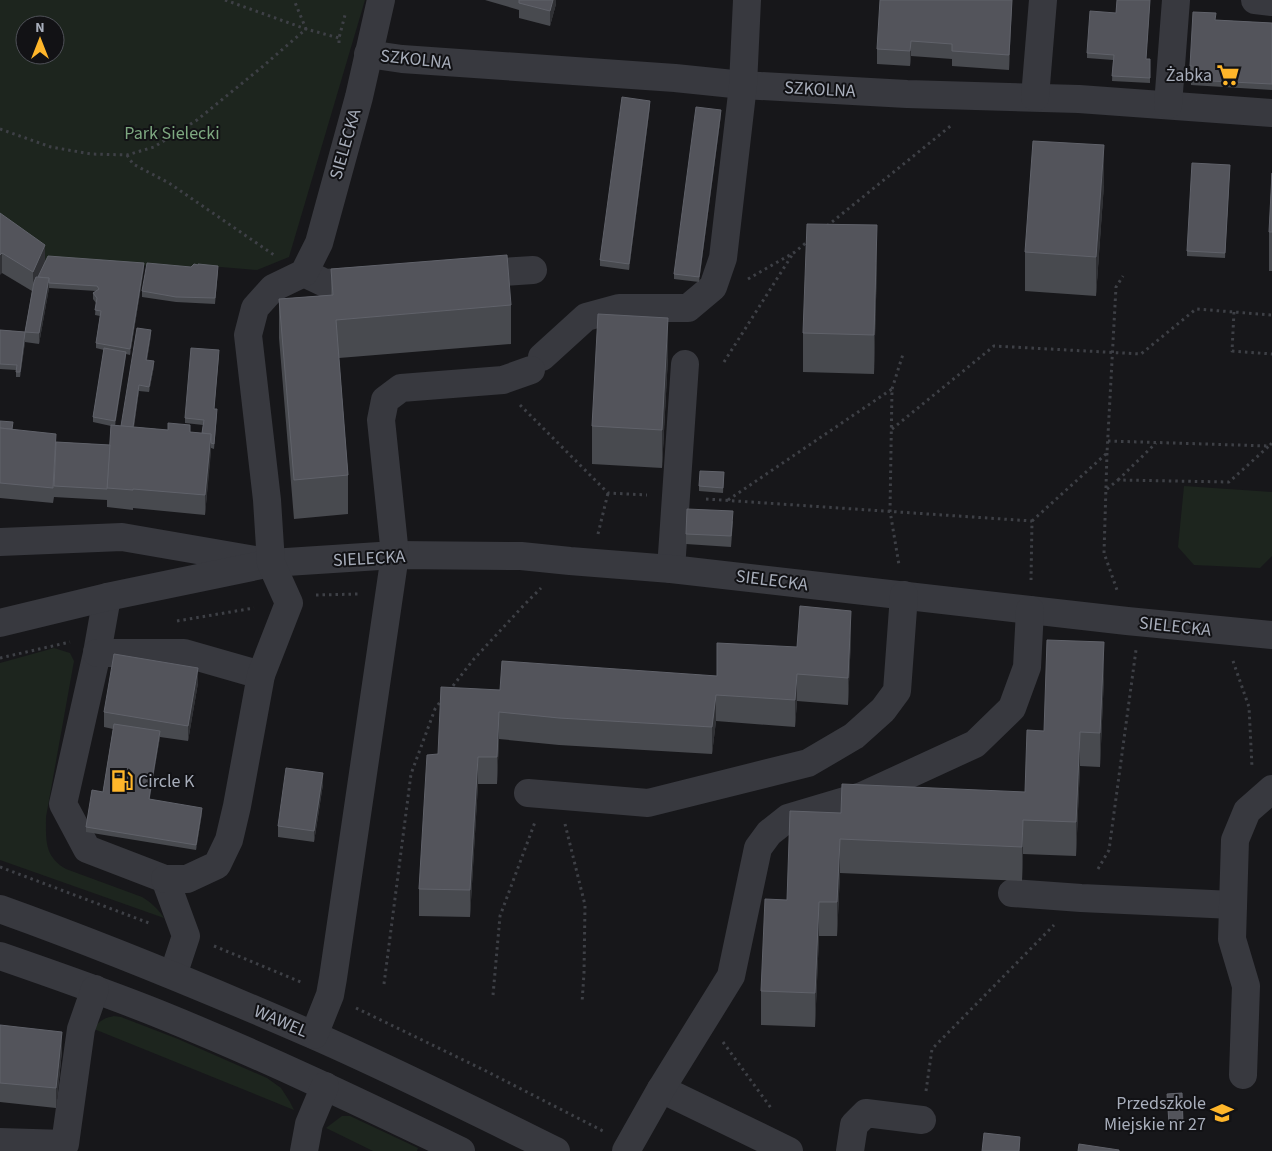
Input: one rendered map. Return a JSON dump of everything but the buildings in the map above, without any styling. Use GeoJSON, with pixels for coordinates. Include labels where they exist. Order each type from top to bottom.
{"type":"FeatureCollection","features":[{"type":"Feature","properties":{"kind":"street","name":"SIELECKA"},"geometry":{"type":"LineString","coordinates":[[304,273],[319,243],[358,97],[381,0]]}},
{"type":"Feature","properties":{"kind":"street"},"geometry":{"type":"LineString","coordinates":[[314,1035],[332,987],[396,556],[380,420],[385,400],[401,388],[503,380],[536,364],[586,317],[619,308],[688,308],[713,288],[723,258],[744,85],[747,0]]}},
{"type":"Feature","properties":{"kind":"street"},"geometry":{"type":"LineString","coordinates":[[1035,97],[1042,0]]}},
{"type":"Feature","properties":{"kind":"street"},"geometry":{"type":"LineString","coordinates":[[1168,105],[1176,0]]}},
{"type":"Feature","properties":{"kind":"street"},"geometry":{"type":"LineString","coordinates":[[1255,0],[1272,2]]}},
{"type":"Feature","properties":{"kind":"street","name":"SZKOLNA"},"geometry":{"type":"LineString","coordinates":[[368,54],[402,59],[665,77],[744,85],[907,94],[1035,97],[1272,112]]}},
{"type":"Feature","properties":{"kind":"street"},"geometry":{"type":"LineString","coordinates":[[444,276],[533,270]]}},
{"type":"Feature","properties":{"kind":"street"},"geometry":{"type":"LineString","coordinates":[[107,597],[99,644],[63,804],[87,849],[165,879],[187,879],[217,865],[229,840],[261,675],[289,603],[271,562],[267,500],[248,336],[255,308],[273,288],[304,273],[326,283],[395,279]]}},
{"type":"Feature","properties":{"kind":"street"},"geometry":{"type":"LineString","coordinates":[[671,569],[685,364]]}},
{"type":"Feature","properties":{"kind":"street"},"geometry":{"type":"LineString","coordinates":[[0,542],[122,537],[271,562]]}},
{"type":"Feature","properties":{"kind":"street","name":"SIELECKA"},"geometry":{"type":"LineString","coordinates":[[0,623],[107,597],[271,562],[396,556],[520,556],[671,569],[1127,621],[1272,635]]}},
{"type":"Feature","properties":{"kind":"street"},"geometry":{"type":"LineString","coordinates":[[547,794],[648,803],[808,763],[854,736],[883,710],[897,691],[904,595]]}},
{"type":"Feature","properties":{"kind":"street"},"geometry":{"type":"LineString","coordinates":[[626,1151],[660,1089],[731,976],[758,848],[769,833],[788,818],[862,796],[975,744],[1012,708],[1027,667],[1030,610]]}},
{"type":"Feature","properties":{"kind":"street"},"geometry":{"type":"LineString","coordinates":[[99,644],[184,653],[261,675]]}},
{"type":"Feature","properties":{"kind":"street"},"geometry":{"type":"LineString","coordinates":[[1243,1075],[1246,986],[1232,939],[1235,840],[1247,811],[1269,791]]}},
{"type":"Feature","properties":{"kind":"street"},"geometry":{"type":"LineString","coordinates":[[165,879],[186,936],[173,975]]}},
{"type":"Feature","properties":{"kind":"street"},"geometry":{"type":"LineString","coordinates":[[1012,893],[1234,905]]}},
{"type":"Feature","properties":{"kind":"street","name":"WAWEL"},"geometry":{"type":"LineString","coordinates":[[0,908],[173,975],[314,1035],[556,1151]]}},
{"type":"Feature","properties":{"kind":"street"},"geometry":{"type":"LineString","coordinates":[[0,956],[95,989],[163,1016],[326,1086],[461,1151]]}},
{"type":"Feature","properties":{"kind":"street"},"geometry":{"type":"LineString","coordinates":[[0,1142],[65,1144],[81,1029],[95,989]]}},
{"type":"Feature","properties":{"kind":"street"},"geometry":{"type":"LineString","coordinates":[[304,1151],[309,1124],[326,1086]]}},
{"type":"Feature","properties":{"kind":"street"},"geometry":{"type":"LineString","coordinates":[[660,1089],[789,1151]]}},
{"type":"Feature","properties":{"kind":"street"},"geometry":{"type":"LineString","coordinates":[[850,1151],[854,1125],[866,1113],[922,1120]]}},
{"type":"Feature","properties":{"kind":"path"},"geometry":{"type":"LineString","coordinates":[[225,0],[339,38],[346,10]]}},
{"type":"Feature","properties":{"kind":"path"},"geometry":{"type":"LineString","coordinates":[[294,0],[306,28]]}},
{"type":"Feature","properties":{"kind":"path"},"geometry":{"type":"LineString","coordinates":[[0,129],[51,147],[90,154],[127,155],[154,147],[197,120],[306,28]]}},
{"type":"Feature","properties":{"kind":"path"},"geometry":{"type":"LineString","coordinates":[[824,228],[955,122]]}},
{"type":"Feature","properties":{"kind":"path"},"geometry":{"type":"LineString","coordinates":[[127,155],[133,164],[169,183],[276,257]]}},
{"type":"Feature","properties":{"kind":"path"},"geometry":{"type":"LineString","coordinates":[[713,288],[732,288],[795,252],[810,240]]}},
{"type":"Feature","properties":{"kind":"path"},"geometry":{"type":"LineString","coordinates":[[724,362],[795,252]]}},
{"type":"Feature","properties":{"kind":"path"},"geometry":{"type":"LineString","coordinates":[[922,1120],[932,1049],[1080,898],[1109,850],[1137,643],[1127,621],[1104,553],[1107,453],[1116,288],[1123,276]]}},
{"type":"Feature","properties":{"kind":"path"},"geometry":{"type":"LineString","coordinates":[[892,428],[994,346],[1141,354],[1196,309],[1272,315]]}},
{"type":"Feature","properties":{"kind":"path"},"geometry":{"type":"LineString","coordinates":[[1234,312],[1232,351],[1272,355]]}},
{"type":"Feature","properties":{"kind":"path"},"geometry":{"type":"LineString","coordinates":[[903,354],[892,389],[890,511],[904,595]]}},
{"type":"Feature","properties":{"kind":"path"},"geometry":{"type":"LineString","coordinates":[[503,380],[507,392],[608,493],[1032,521],[1107,453]]}},
{"type":"Feature","properties":{"kind":"path"},"geometry":{"type":"LineString","coordinates":[[727,500],[892,389]]}},
{"type":"Feature","properties":{"kind":"path"},"geometry":{"type":"LineString","coordinates":[[1108,441],[1271,445]]}},
{"type":"Feature","properties":{"kind":"path"},"geometry":{"type":"LineString","coordinates":[[1106,489],[1118,480],[1156,443]]}},
{"type":"Feature","properties":{"kind":"path"},"geometry":{"type":"LineString","coordinates":[[1118,480],[1229,482],[1271,445]]}},
{"type":"Feature","properties":{"kind":"path"},"geometry":{"type":"LineString","coordinates":[[384,984],[411,774],[435,709],[473,660],[524,604],[599,533],[608,493]]}},
{"type":"Feature","properties":{"kind":"path"},"geometry":{"type":"LineString","coordinates":[[1030,610],[1032,521]]}},
{"type":"Feature","properties":{"kind":"path"},"geometry":{"type":"LineString","coordinates":[[168,623],[289,603],[312,595],[390,593]]}},
{"type":"Feature","properties":{"kind":"path"},"geometry":{"type":"LineString","coordinates":[[1231,632],[1230,653],[1249,707],[1253,770],[1269,791]]}},
{"type":"Feature","properties":{"kind":"path"},"geometry":{"type":"LineString","coordinates":[[0,658],[99,644]]}},
{"type":"Feature","properties":{"kind":"path"},"geometry":{"type":"LineString","coordinates":[[493,995],[500,916],[547,794]]}},
{"type":"Feature","properties":{"kind":"path"},"geometry":{"type":"LineString","coordinates":[[547,794],[564,826],[585,905],[582,1002]]}},
{"type":"Feature","properties":{"kind":"path"},"geometry":{"type":"LineString","coordinates":[[705,1018],[774,1112]]}},
{"type":"Feature","properties":{"kind":"green space","name":"Park Sielecki"},"geometry":{"type":"Polygon","coordinates":[[[0,0],[365,0],[289,257],[257,270],[221,267],[45,264],[0,232],[0,0]]]}},
{"type":"Feature","properties":{"kind":"green space"},"geometry":{"type":"Polygon","coordinates":[[[1184,486],[1272,492],[1272,556],[1260,568],[1194,565],[1178,547],[1184,486]]]}},
{"type":"Feature","properties":{"kind":"green space"},"geometry":{"type":"Polygon","coordinates":[[[54,648],[70,653],[74,661],[46,817],[47,840],[50,853],[66,869],[142,897],[154,906],[164,918],[0,860],[0,663],[54,648]]]}},
{"type":"Feature","properties":{"kind":"green space"},"geometry":{"type":"Polygon","coordinates":[[[114,1016],[178,1039],[267,1078],[281,1088],[294,1110],[94,1029],[102,1020],[114,1016]]]}},
{"type":"Feature","properties":{"kind":"green space"},"geometry":{"type":"Polygon","coordinates":[[[342,1116],[350,1116],[418,1148],[417,1151],[373,1151],[326,1128],[342,1116]]]}},
{"type":"Feature","properties":{"kind":"place","name":"Żabka"},"geometry":{"type":"Point","coordinates":[1228,75]}},
{"type":"Feature","properties":{"kind":"place","name":"Circle K"},"geometry":{"type":"Point","coordinates":[122,781]}},
{"type":"Feature","properties":{"kind":"place","name":"Przedszkole Miejskie nr 27"},"geometry":{"type":"Point","coordinates":[1222,1113]}}]}
